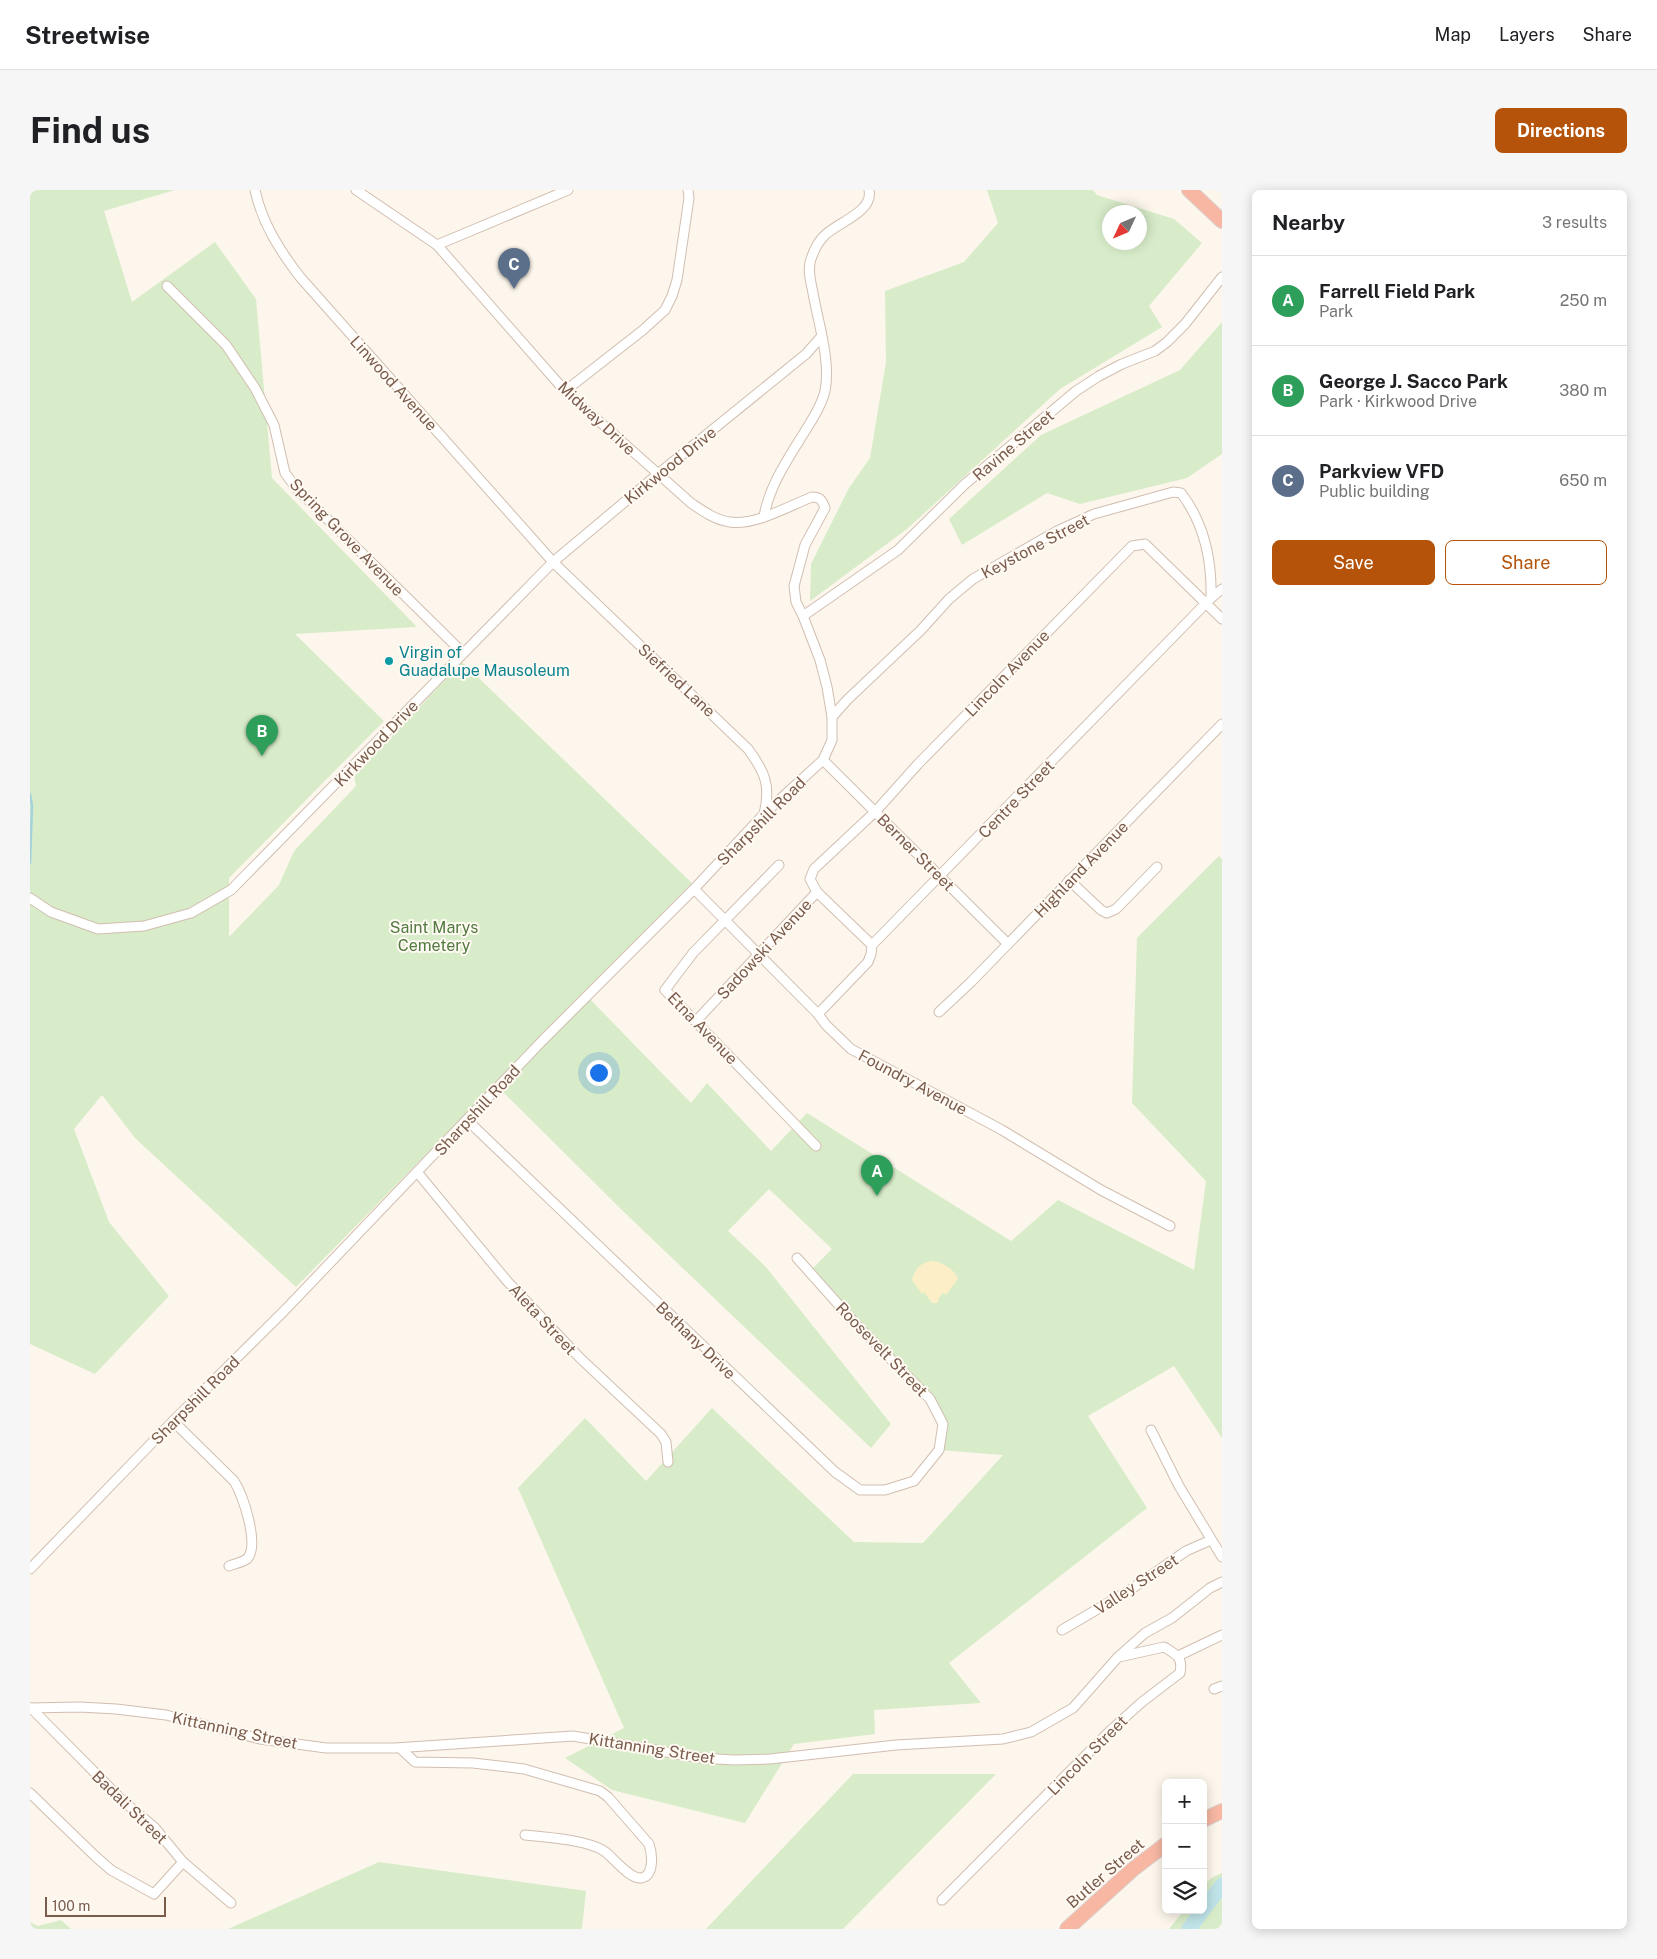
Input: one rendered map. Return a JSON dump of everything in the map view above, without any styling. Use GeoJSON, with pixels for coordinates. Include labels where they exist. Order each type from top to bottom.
{"type":"FeatureCollection","features":[{"type":"Feature","properties":{"kind":"highway"},"geometry":{"type":"LineString","coordinates":[[1189,190],[1222,220]]}},
{"type":"Feature","properties":{"kind":"highway","name":"Butler Street"},"geometry":{"type":"LineString","coordinates":[[1067,1929],[1126,1876],[1162,1847]]}},
{"type":"Feature","properties":{"kind":"street","name":"Linwood Avenue"},"geometry":{"type":"LineString","coordinates":[[255,190],[258,206],[268,229],[282,253],[300,277],[553,562]]}},
{"type":"Feature","properties":{"kind":"street","name":"Midway Drive"},"geometry":{"type":"LineString","coordinates":[[356,190],[437,244],[565,391],[691,503],[711,516],[730,522],[747,522],[812,497],[818,497],[823,501],[824,508],[805,545],[794,586],[796,602],[803,616]]}},
{"type":"Feature","properties":{"kind":"street"},"geometry":{"type":"LineString","coordinates":[[437,244],[568,190]]}},
{"type":"Feature","properties":{"kind":"street"},"geometry":{"type":"LineString","coordinates":[[565,391],[643,330],[664,310],[672,296],[677,280],[689,198],[688,190]]}},
{"type":"Feature","properties":{"kind":"street"},"geometry":{"type":"LineString","coordinates":[[764,517],[765,505],[776,482],[818,409],[825,391],[826,369],[810,280],[810,262],[816,246],[825,234],[860,211],[867,204],[870,190]]}},
{"type":"Feature","properties":{"kind":"street","name":"Ravine Street"},"geometry":{"type":"LineString","coordinates":[[803,616],[898,550],[965,484],[1076,391],[1111,370],[1155,351],[1167,342],[1185,324],[1222,278]]}},
{"type":"Feature","properties":{"kind":"street","name":"Spring Grove Avenue"},"geometry":{"type":"LineString","coordinates":[[167,286],[226,345],[255,388],[274,425],[285,473],[297,489],[463,653]]}},
{"type":"Feature","properties":{"kind":"street","name":"Kirkwood Drive"},"geometry":{"type":"LineString","coordinates":[[30,898],[51,912],[98,929],[144,926],[191,913],[231,890],[553,562],[806,354],[821,337]]}},
{"type":"Feature","properties":{"kind":"street","name":"Keystone Street"},"geometry":{"type":"LineString","coordinates":[[832,717],[847,700],[921,630],[949,599],[973,579],[1057,531],[1094,514],[1173,492],[1181,493],[1193,513],[1208,549],[1211,580],[1209,600]]}},
{"type":"Feature","properties":{"kind":"street","name":"Lincoln Avenue"},"geometry":{"type":"LineString","coordinates":[[876,811],[918,764],[1132,546],[1145,544],[1209,600]]}},
{"type":"Feature","properties":{"kind":"street","name":"Siefried Lane"},"geometry":{"type":"LineString","coordinates":[[553,562],[748,749],[761,766],[767,785],[768,800],[764,814]]}},
{"type":"Feature","properties":{"kind":"street","name":"Centre Street"},"geometry":{"type":"LineString","coordinates":[[818,1014],[868,962],[872,954],[872,945],[1222,588]]}},
{"type":"Feature","properties":{"kind":"street"},"geometry":{"type":"LineString","coordinates":[[1209,600],[1222,619]]}},
{"type":"Feature","properties":{"kind":"street","name":"Sharpshill Road"},"geometry":{"type":"LineString","coordinates":[[30,1570],[173,1421],[284,1311],[764,814],[823,760],[832,740],[832,717],[825,678],[803,616]]}},
{"type":"Feature","properties":{"kind":"street","name":"Highland Avenue"},"geometry":{"type":"LineString","coordinates":[[939,1012],[1008,944],[1222,724]]}},
{"type":"Feature","properties":{"kind":"street","name":"Berner Street"},"geometry":{"type":"LineString","coordinates":[[823,760],[1008,944]]}},
{"type":"Feature","properties":{"kind":"street","name":"Sadowski Avenue"},"geometry":{"type":"LineString","coordinates":[[696,1021],[818,892],[810,879],[814,870],[876,811]]}},
{"type":"Feature","properties":{"kind":"street","name":"Etna Avenue"},"geometry":{"type":"LineString","coordinates":[[779,865],[693,953],[665,990],[816,1146]]}},
{"type":"Feature","properties":{"kind":"street"},"geometry":{"type":"LineString","coordinates":[[1069,880],[1101,910],[1107,913],[1116,909],[1158,867]]}},
{"type":"Feature","properties":{"kind":"street","name":"Foundry Avenue"},"geometry":{"type":"LineString","coordinates":[[694,888],[760,953],[818,1014],[826,1025],[851,1049],[1002,1130],[1101,1190],[1170,1226]]}},
{"type":"Feature","properties":{"kind":"street"},"geometry":{"type":"LineString","coordinates":[[818,892],[872,945]]}},
{"type":"Feature","properties":{"kind":"street","name":"Bethany Drive"},"geometry":{"type":"LineString","coordinates":[[467,1120],[834,1472],[860,1490],[885,1490],[914,1481],[939,1450]]}},
{"type":"Feature","properties":{"kind":"street","name":"Aleta Street"},"geometry":{"type":"LineString","coordinates":[[417,1172],[507,1281],[580,1358],[661,1434],[666,1442],[668,1462]]}},
{"type":"Feature","properties":{"kind":"street","name":"Roosevelt Street"},"geometry":{"type":"LineString","coordinates":[[797,1258],[854,1322],[930,1399],[943,1424],[939,1450]]}},
{"type":"Feature","properties":{"kind":"street"},"geometry":{"type":"LineString","coordinates":[[173,1421],[219,1465],[234,1481],[240,1491],[247,1514],[252,1544],[246,1560],[229,1566]]}},
{"type":"Feature","properties":{"kind":"street"},"geometry":{"type":"LineString","coordinates":[[1151,1430],[1179,1486],[1222,1557]]}},
{"type":"Feature","properties":{"kind":"street","name":"Valley Street"},"geometry":{"type":"LineString","coordinates":[[1062,1630],[1130,1590],[1186,1551],[1211,1540]]}},
{"type":"Feature","properties":{"kind":"street","name":"Kittanning Street"},"geometry":{"type":"LineString","coordinates":[[30,1708],[80,1707],[166,1715],[260,1739],[326,1748],[400,1748],[573,1736],[701,1758],[734,1760],[789,1757],[896,1745],[1003,1739],[1030,1732],[1073,1708],[1118,1657],[1145,1633],[1172,1618],[1210,1588],[1222,1582]]}},
{"type":"Feature","properties":{"kind":"street"},"geometry":{"type":"LineString","coordinates":[[1118,1657],[1164,1647],[1178,1656],[1222,1635]]}},
{"type":"Feature","properties":{"kind":"street","name":"Lincoln Street"},"geometry":{"type":"LineString","coordinates":[[942,1900],[1112,1729],[1142,1702],[1180,1673],[1182,1665],[1178,1656]]}},
{"type":"Feature","properties":{"kind":"street","name":"Badali Street"},"geometry":{"type":"LineString","coordinates":[[30,1708],[122,1800],[155,1828],[183,1862],[231,1903]]}},
{"type":"Feature","properties":{"kind":"street"},"geometry":{"type":"LineString","coordinates":[[400,1748],[415,1762],[473,1763],[516,1768],[600,1792],[617,1807],[650,1844],[652,1863],[649,1872],[640,1878],[632,1876],[604,1851],[595,1847],[564,1840],[525,1835]]}},
{"type":"Feature","properties":{"kind":"street"},"geometry":{"type":"LineString","coordinates":[[30,1793],[111,1870],[154,1894],[183,1862]]}},
{"type":"Feature","properties":{"kind":"green space","name":"Saint Marys Cemetery"},"geometry":{"type":"Polygon","coordinates":[[[30,190],[175,190],[104,211],[132,302],[215,242],[256,299],[272,478],[417,627],[295,634],[384,721],[229,878],[229,937],[279,885],[294,851],[356,786],[354,776],[462,662],[692,883],[584,993],[691,1103],[707,1083],[771,1151],[807,1113],[1011,1241],[1058,1200],[1194,1270],[1206,1181],[1132,1103],[1137,938],[1219,856],[1222,859],[1222,1438],[1174,1366],[1088,1416],[1147,1508],[949,1663],[981,1703],[874,1710],[875,1734],[794,1744],[745,1823],[612,1790],[565,1758],[624,1728],[518,1488],[585,1418],[646,1481],[712,1408],[854,1542],[923,1543],[1003,1455],[939,1450],[943,1424],[930,1399],[809,1272],[832,1249],[769,1189],[728,1231],[766,1267],[891,1424],[871,1448],[625,1213],[495,1084],[296,1287],[135,1138],[102,1095],[74,1129],[109,1222],[169,1296],[95,1374],[30,1344],[30,190]]]}},
{"type":"Feature","properties":{"kind":"green space"},"geometry":{"type":"Polygon","coordinates":[[[987,190],[1093,190],[1097,195],[1129,205],[1102,205],[1102,250],[1147,250],[1147,211],[1174,219],[1202,243],[1149,306],[1162,327],[1060,389],[907,529],[810,601],[811,564],[849,488],[870,458],[886,362],[885,291],[964,262],[998,223],[987,190]]]}},
{"type":"Feature","properties":{"kind":"green space"},"geometry":{"type":"Polygon","coordinates":[[[1222,322],[1222,454],[1187,478],[1080,504],[1047,493],[962,545],[949,519],[1041,435],[1180,370],[1222,322]]]}},
{"type":"Feature","properties":{"kind":"green space"},"geometry":{"type":"Polygon","coordinates":[[[853,1774],[996,1774],[843,1929],[706,1929],[853,1774]]]}},
{"type":"Feature","properties":{"kind":"green space"},"geometry":{"type":"Polygon","coordinates":[[[379,1862],[586,1891],[582,1929],[228,1929],[379,1862]]]}},
{"type":"Feature","properties":{"kind":"green space"},"geometry":{"type":"Polygon","coordinates":[[[1222,1873],[1222,1929],[1169,1929],[1181,1914],[1207,1914],[1207,1882],[1222,1873]]]}},
{"type":"Feature","properties":{"kind":"green space"},"geometry":{"type":"Polygon","coordinates":[[[61,1920],[71,1929],[30,1929],[30,1922],[38,1926],[61,1920]]]}},
{"type":"Feature","properties":{"kind":"sand"},"geometry":{"type":"Polygon","coordinates":[[[931,1261],[947,1266],[958,1279],[946,1295],[943,1293],[938,1303],[932,1303],[924,1292],[922,1294],[912,1280],[919,1267],[931,1261]]]}},
{"type":"Feature","properties":{"kind":"waterway"},"geometry":{"type":"LineString","coordinates":[[30,794],[32,806],[30,863]]}},
{"type":"Feature","properties":{"kind":"waterway"},"geometry":{"type":"LineString","coordinates":[[1207,1905],[1222,1885]]}},
{"type":"Feature","properties":{"kind":"waterway"},"geometry":{"type":"LineString","coordinates":[[1189,1929],[1200,1914]]}},
{"type":"Feature","properties":{"kind":"place","name":"Parkview VFD"},"geometry":{"type":"Point","coordinates":[514,289]}},
{"type":"Feature","properties":{"kind":"place","name":"Virgin of Guadalupe Mausoleum"},"geometry":{"type":"Point","coordinates":[389,661]}},
{"type":"Feature","properties":{"kind":"place","name":"George J. Sacco Park"},"geometry":{"type":"Point","coordinates":[262,756]}},
{"type":"Feature","properties":{"kind":"place","name":"Farrell Field Park"},"geometry":{"type":"Point","coordinates":[877,1196]}}]}
